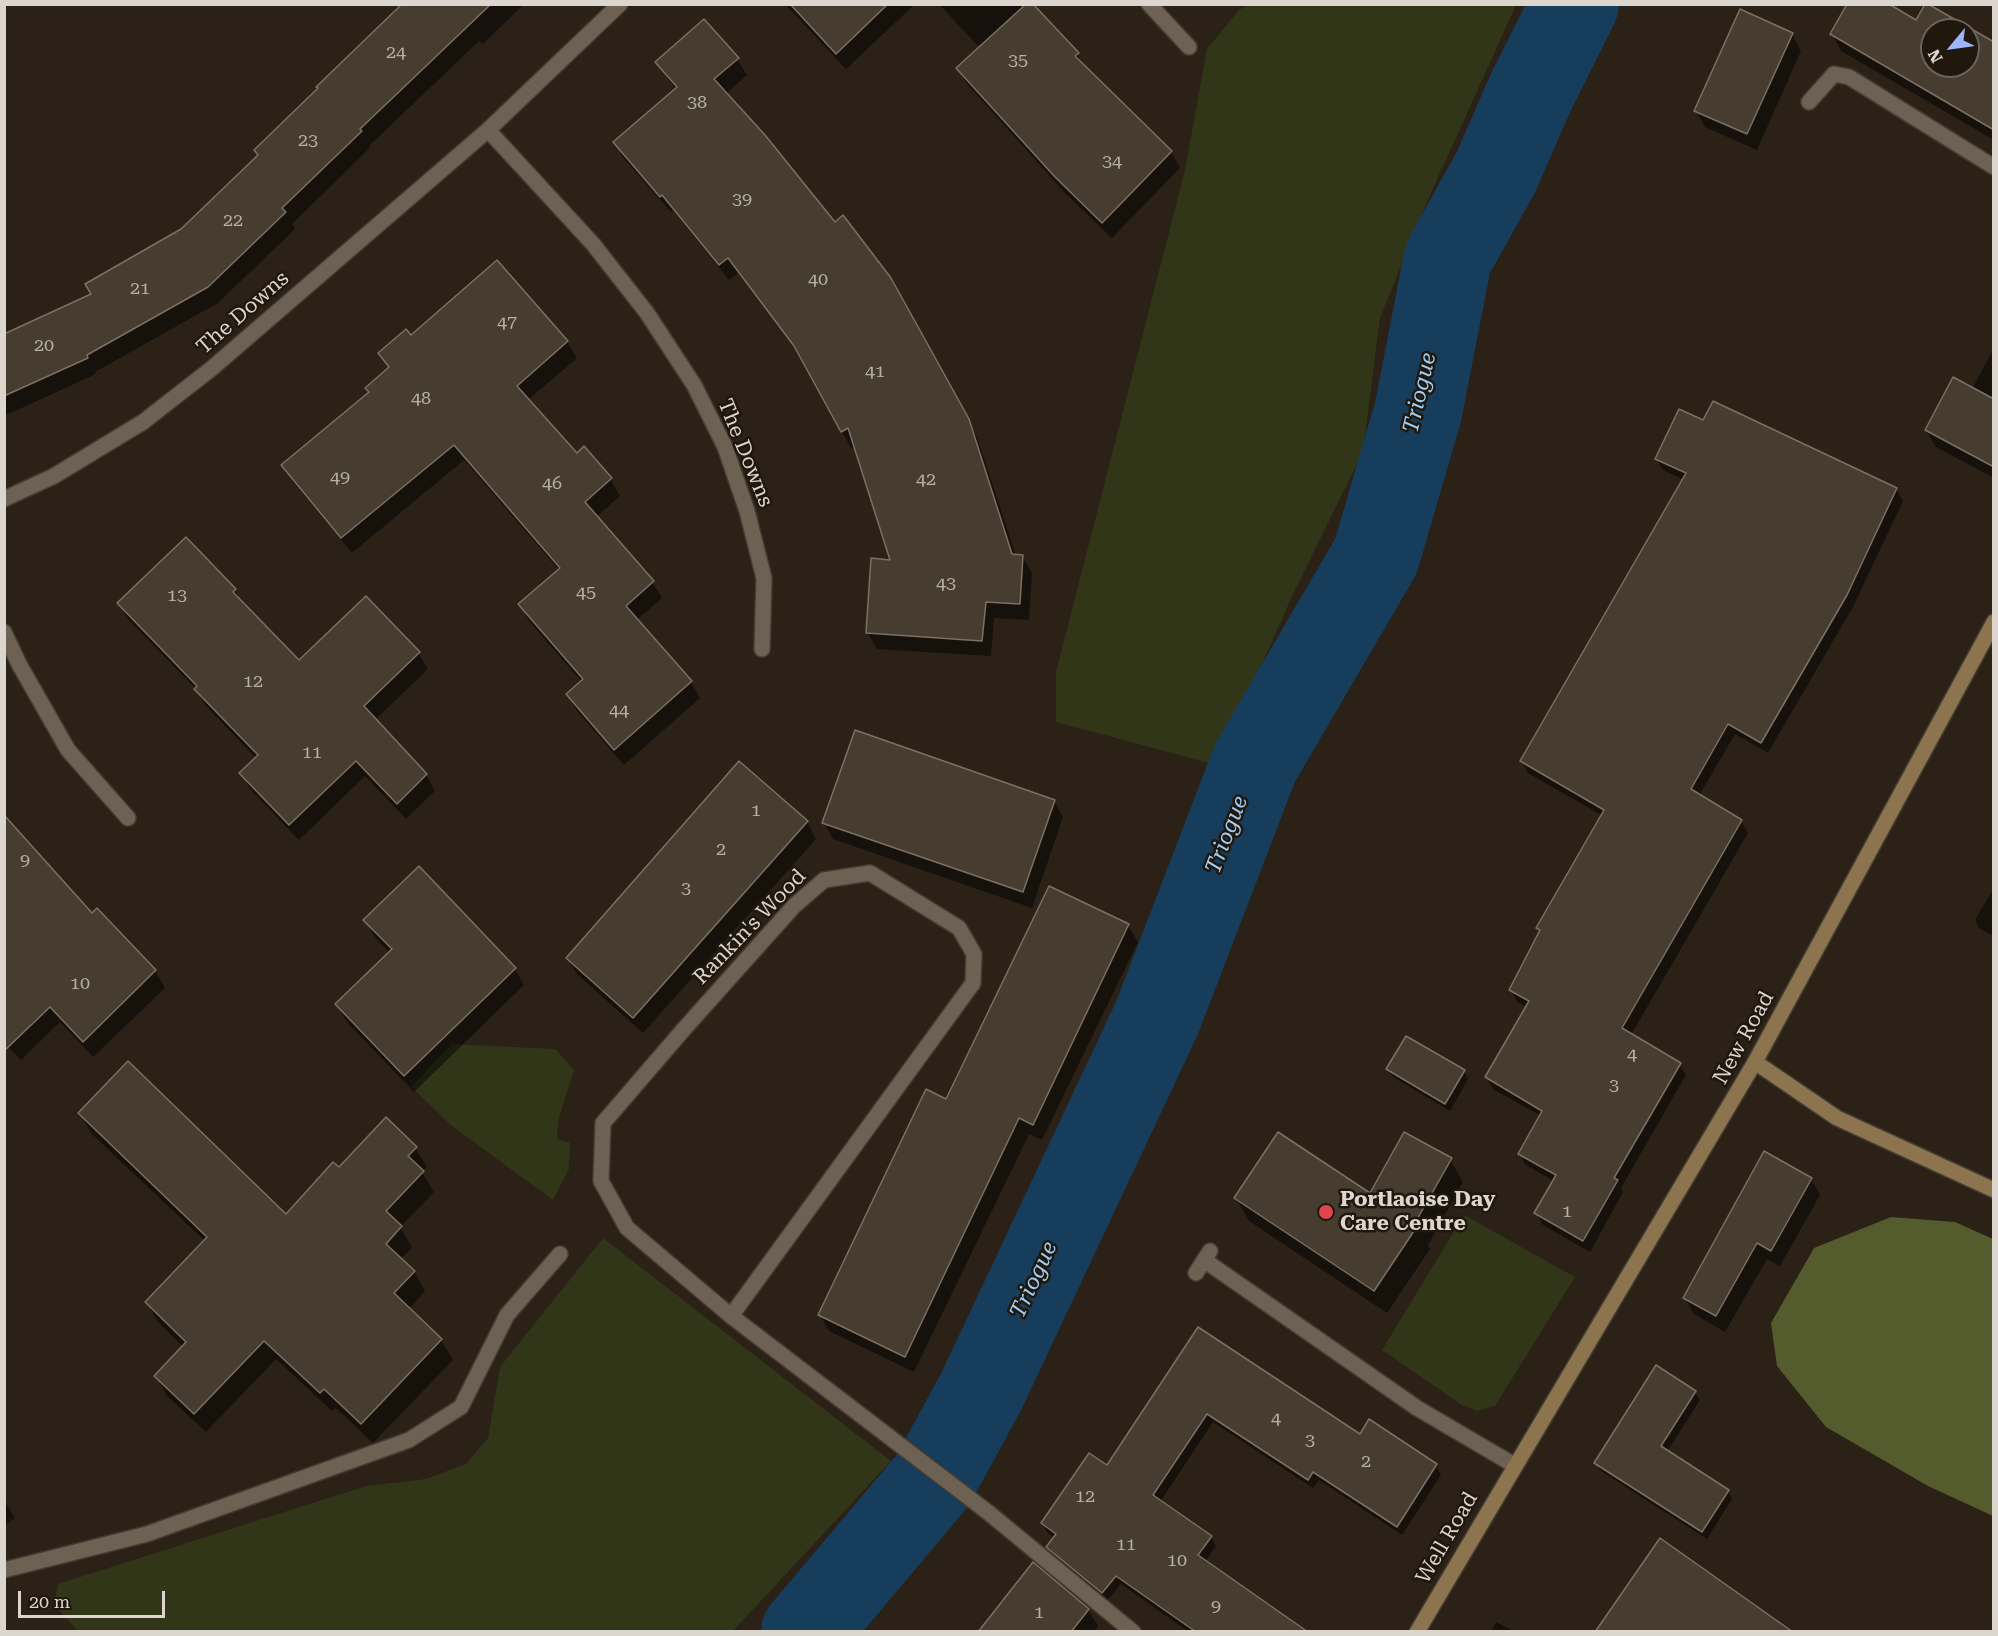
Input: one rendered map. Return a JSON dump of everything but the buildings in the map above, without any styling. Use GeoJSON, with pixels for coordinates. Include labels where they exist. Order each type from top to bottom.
{"type":"FeatureCollection","features":[{"type":"Feature","properties":{"kind":"main road","name":"New Road"},"geometry":{"type":"LineString","coordinates":[[1514,1465],[1587,1349],[1755,1062],[1994,622]]}},
{"type":"Feature","properties":{"kind":"main road"},"geometry":{"type":"LineString","coordinates":[[1755,1062],[1837,1118],[1994,1190]]}},
{"type":"Feature","properties":{"kind":"main road","name":"Well Road"},"geometry":{"type":"LineString","coordinates":[[1417,1632],[1514,1465]]}},
{"type":"Feature","properties":{"kind":"street","name":"The Downs"},"geometry":{"type":"LineString","coordinates":[[4,499],[54,476],[143,422],[211,369],[488,130],[621,4]]}},
{"type":"Feature","properties":{"kind":"street"},"geometry":{"type":"LineString","coordinates":[[1149,4],[1189,47]]}},
{"type":"Feature","properties":{"kind":"street"},"geometry":{"type":"LineString","coordinates":[[1809,102],[1834,74],[1849,77],[1994,167]]}},
{"type":"Feature","properties":{"kind":"street","name":"The Downs"},"geometry":{"type":"LineString","coordinates":[[488,130],[593,243],[647,313],[694,385],[725,447],[750,522],[764,578],[762,650]]}},
{"type":"Feature","properties":{"kind":"street"},"geometry":{"type":"LineString","coordinates":[[4,632],[19,664],[68,750],[128,818]]}},
{"type":"Feature","properties":{"kind":"street","name":"Rankin's Wood"},"geometry":{"type":"LineString","coordinates":[[730,1316],[973,983],[974,954],[959,928],[870,873],[824,880],[794,906],[603,1123],[601,1181],[627,1228],[730,1316],[989,1513],[1133,1632]]}},
{"type":"Feature","properties":{"kind":"street"},"geometry":{"type":"LineString","coordinates":[[4,1570],[147,1534],[409,1440],[460,1407],[507,1315],[560,1254]]}},
{"type":"Feature","properties":{"kind":"street"},"geometry":{"type":"LineString","coordinates":[[1203,1261],[1418,1408],[1514,1465]]}},
{"type":"Feature","properties":{"kind":"green space"},"geometry":{"type":"Polygon","coordinates":[[[1248,5],[1516,5],[1426,204],[1380,318],[1363,452],[1295,590],[1217,765],[1056,722],[1056,672],[1185,170],[1207,49],[1239,10],[1248,5]]]}},
{"type":"Feature","properties":{"kind":"green space"},"geometry":{"type":"Polygon","coordinates":[[[452,1044],[555,1049],[574,1070],[558,1121],[557,1139],[570,1143],[569,1169],[553,1200],[452,1126],[411,1087],[452,1044]]]}},
{"type":"Feature","properties":{"kind":"green space"},"geometry":{"type":"Polygon","coordinates":[[[1464,1215],[1575,1277],[1495,1406],[1477,1411],[1462,1405],[1382,1350],[1464,1215]]]}},
{"type":"Feature","properties":{"kind":"green space"},"geometry":{"type":"Polygon","coordinates":[[[1891,1217],[1955,1222],[1993,1239],[1993,1516],[1928,1486],[1826,1427],[1777,1366],[1771,1323],[1814,1248],[1891,1217]]]}},
{"type":"Feature","properties":{"kind":"green space"},"geometry":{"type":"Polygon","coordinates":[[[603,1238],[891,1461],[733,1631],[79,1632],[54,1605],[58,1584],[366,1486],[426,1479],[466,1464],[488,1438],[500,1367],[603,1238]]]}},
{"type":"Feature","properties":{"kind":"waterway","name":"Triogue"},"geometry":{"type":"LineString","coordinates":[[805,1632],[933,1480],[981,1392],[1157,1018],[1255,763],[1376,556],[1418,412],[1448,258],[1496,172],[1530,94],[1575,4]]}},
{"type":"Feature","properties":{"kind":"place","name":"Portlaoise Day Care Centre"},"geometry":{"type":"Point","coordinates":[1326,1212]}}]}
